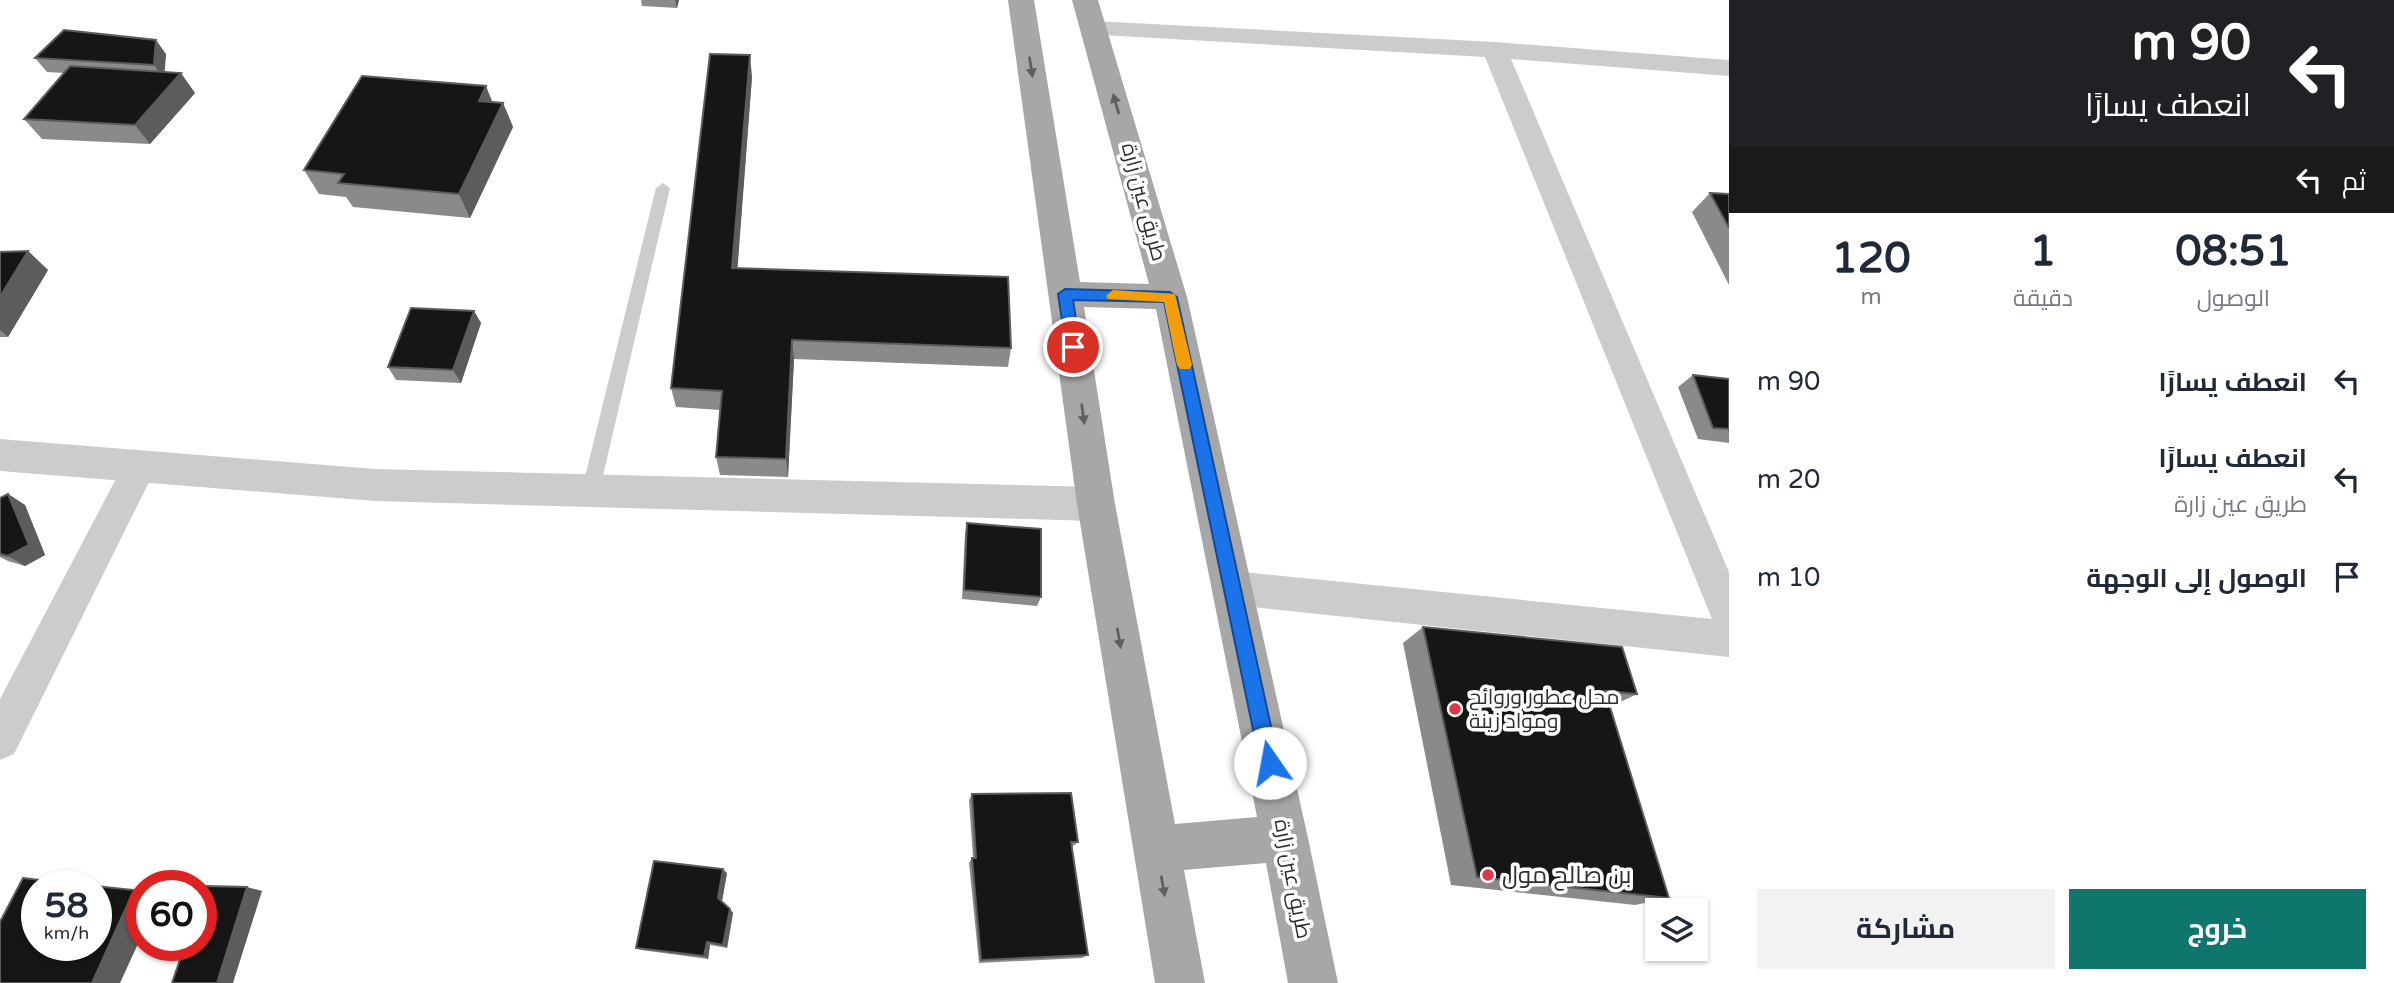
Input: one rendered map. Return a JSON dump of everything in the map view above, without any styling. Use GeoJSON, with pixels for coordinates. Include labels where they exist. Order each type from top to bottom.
{"type":"FeatureCollection","features":[{"type":"Feature","properties":{"kind":"main road"},"geometry":{"type":"LineString","coordinates":[[1021,0],[1096,504],[1180,983]]}},
{"type":"Feature","properties":{"kind":"main road","name":"طريق عين زارة"},"geometry":{"type":"LineString","coordinates":[[1090,15],[1170,297],[1233,588],[1313,983]]}},
{"type":"Feature","properties":{"kind":"main road"},"geometry":{"type":"LineString","coordinates":[[1065,294],[1170,297]]}},
{"type":"Feature","properties":{"kind":"main road"},"geometry":{"type":"LineString","coordinates":[[1156,849],[1285,838]]}},
{"type":"Feature","properties":{"kind":"street"},"geometry":{"type":"LineString","coordinates":[[1090,15],[1729,68]]}},
{"type":"Feature","properties":{"kind":"street"},"geometry":{"type":"LineString","coordinates":[[1495,50],[1729,616]]}},
{"type":"Feature","properties":{"kind":"street"},"geometry":{"type":"LineString","coordinates":[[0,455],[375,485],[590,493],[1096,504]]}},
{"type":"Feature","properties":{"kind":"street"},"geometry":{"type":"LineString","coordinates":[[0,740],[139,468]]}},
{"type":"Feature","properties":{"kind":"street"},"geometry":{"type":"LineString","coordinates":[[1233,588],[1729,639]]}},
{"type":"Feature","properties":{"kind":"lane"},"geometry":{"type":"LineString","coordinates":[[590,493],[663,188]]}},
{"type":"Feature","properties":{"kind":"building"},"geometry":{"type":"Polygon","coordinates":[[[64,30],[156,40],[154,65],[35,58],[64,30]]]}},
{"type":"Feature","properties":{"kind":"building"},"geometry":{"type":"Polygon","coordinates":[[[710,54],[750,55],[732,268],[1008,277],[1011,348],[792,340],[786,459],[716,457],[722,391],[671,388],[710,54]]]}},
{"type":"Feature","properties":{"kind":"building"},"geometry":{"type":"Polygon","coordinates":[[[70,66],[181,73],[135,125],[24,119],[70,66]]]}},
{"type":"Feature","properties":{"kind":"building"},"geometry":{"type":"Polygon","coordinates":[[[362,76],[486,86],[479,101],[503,103],[459,194],[338,183],[344,174],[304,170],[362,76]]]}},
{"type":"Feature","properties":{"kind":"building"},"geometry":{"type":"Polygon","coordinates":[[[1710,193],[1729,194],[1729,228],[1710,193]]]}},
{"type":"Feature","properties":{"kind":"building"},"geometry":{"type":"Polygon","coordinates":[[[28,251],[0,297],[0,252],[28,251]]]}},
{"type":"Feature","properties":{"kind":"building"},"geometry":{"type":"Polygon","coordinates":[[[411,308],[474,311],[453,370],[388,367],[411,308]]]}},
{"type":"Feature","properties":{"kind":"building"},"geometry":{"type":"Polygon","coordinates":[[[1693,375],[1729,379],[1729,429],[1713,428],[1693,375]]]}},
{"type":"Feature","properties":{"kind":"building"},"geometry":{"type":"Polygon","coordinates":[[[8,494],[29,545],[8,556],[0,554],[0,498],[8,494]]]}},
{"type":"Feature","properties":{"kind":"building"},"geometry":{"type":"Polygon","coordinates":[[[967,523],[1041,529],[1041,597],[964,590],[967,523]]]}},
{"type":"Feature","properties":{"kind":"building"},"geometry":{"type":"Polygon","coordinates":[[[1423,627],[1622,647],[1637,694],[1605,691],[1669,898],[1477,877],[1423,627]]]}},
{"type":"Feature","properties":{"kind":"building"},"geometry":{"type":"Polygon","coordinates":[[[1071,793],[1078,842],[1071,842],[1088,955],[981,960],[972,858],[976,858],[972,794],[1071,793]]]}},
{"type":"Feature","properties":{"kind":"building"},"geometry":{"type":"Polygon","coordinates":[[[654,861],[723,869],[718,898],[730,909],[723,945],[707,942],[704,956],[636,948],[654,861]]]}},
{"type":"Feature","properties":{"kind":"building"},"geometry":{"type":"Polygon","coordinates":[[[21,882],[21,961],[102,961],[92,983],[0,983],[0,922],[21,882]]]}},
{"type":"Feature","properties":{"kind":"building"},"geometry":{"type":"Polygon","coordinates":[[[217,886],[247,887],[217,983],[172,983],[180,961],[217,961],[217,886]]]}},
{"type":"Feature","properties":{"kind":"building"},"geometry":{"type":"Polygon","coordinates":[[[112,888],[126,889],[126,908],[112,939],[112,888]]]}},
{"type":"Feature","properties":{"kind":"slow traffic"},"geometry":{"type":"LineString","coordinates":[[1113,296],[1170,297],[1185,365]]}},
{"type":"Feature","properties":{"kind":"place","name":"محل عطور وروائح ومواد زينة"},"geometry":{"type":"Point","coordinates":[1455,709]}},
{"type":"Feature","properties":{"kind":"place","name":"بن صالح مول"},"geometry":{"type":"Point","coordinates":[1488,875]}},
{"type":"Feature","properties":{"kind":"route"},"geometry":{"type":"LineString","coordinates":[[1073,347],[1065,294],[1170,297],[1270,763]]}}]}
